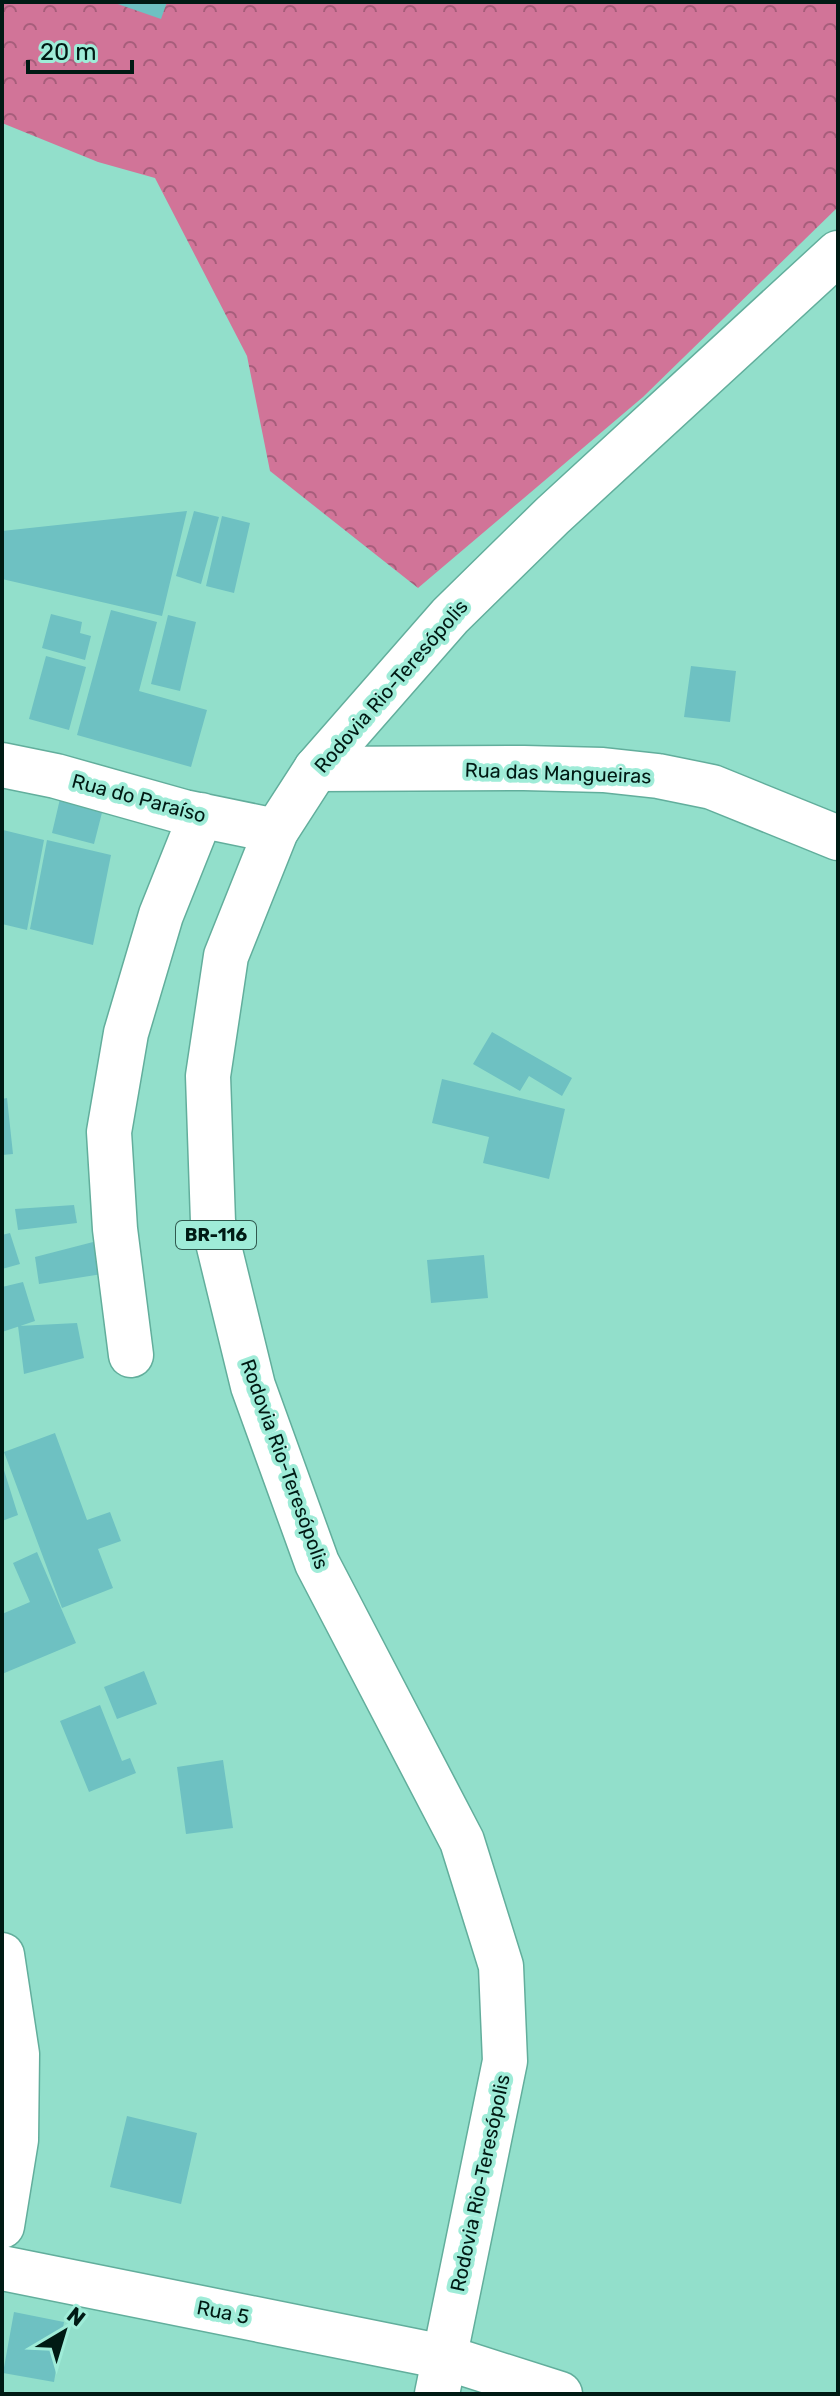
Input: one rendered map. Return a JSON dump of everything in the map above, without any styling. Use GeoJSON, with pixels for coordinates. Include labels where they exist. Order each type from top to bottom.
{"type":"FeatureCollection","features":[{"type":"Feature","properties":{"kind":"main road","name":"Rodovia Rio-Teresópolis"},"geometry":{"type":"LineString","coordinates":[[440,2375],[505,2061],[501,1966],[462,1841],[317,1563],[253,1386],[213,1222],[208,1076],[226,956],[276,831],[316,769],[450,616],[552,516],[838,253]]}},
{"type":"Feature","properties":{"kind":"main road","name":"Rua do Paraíso"},"geometry":{"type":"LineString","coordinates":[[2,765],[276,831]]}},
{"type":"Feature","properties":{"kind":"main road","name":"Rua das Mangueiras"},"geometry":{"type":"LineString","coordinates":[[316,769],[524,768],[603,770],[658,776],[712,787],[838,838]]}},
{"type":"Feature","properties":{"kind":"main road"},"geometry":{"type":"LineString","coordinates":[[131,1355],[115,1229],[109,1132],[126,1033],[161,915],[201,815]]}},
{"type":"Feature","properties":{"kind":"main road"},"geometry":{"type":"LineString","coordinates":[[2,1955],[17,2054],[16,2140],[2,2226]]}},
{"type":"Feature","properties":{"kind":"main road","name":"Rua 5"},"geometry":{"type":"LineString","coordinates":[[2,2268],[440,2375],[560,2394]]}},
{"type":"Feature","properties":{"kind":"green space"},"geometry":{"type":"Polygon","coordinates":[[[2,2],[838,2],[838,207],[643,397],[418,588],[270,471],[247,356],[155,178],[98,162],[2,123],[2,2]]]}},
{"type":"Feature","properties":{"kind":"building"},"geometry":{"type":"Polygon","coordinates":[[[112,2],[167,2],[161,19],[112,2]]]}},
{"type":"Feature","properties":{"kind":"building"},"geometry":{"type":"Polygon","coordinates":[[[187,511],[162,616],[2,579],[2,531],[187,511]]]}},
{"type":"Feature","properties":{"kind":"building"},"geometry":{"type":"Polygon","coordinates":[[[194,511],[219,517],[201,584],[176,576],[194,511]]]}},
{"type":"Feature","properties":{"kind":"building"},"geometry":{"type":"Polygon","coordinates":[[[222,516],[250,523],[234,593],[206,586],[222,516]]]}},
{"type":"Feature","properties":{"kind":"building"},"geometry":{"type":"Polygon","coordinates":[[[111,610],[157,622],[139,691],[207,710],[191,767],[77,735],[111,610]]]}},
{"type":"Feature","properties":{"kind":"building"},"geometry":{"type":"Polygon","coordinates":[[[51,614],[82,622],[80,633],[91,636],[85,660],[42,648],[51,614]]]}},
{"type":"Feature","properties":{"kind":"building"},"geometry":{"type":"Polygon","coordinates":[[[168,615],[196,622],[180,691],[151,684],[168,615]]]}},
{"type":"Feature","properties":{"kind":"building"},"geometry":{"type":"Polygon","coordinates":[[[46,656],[86,667],[69,730],[29,719],[46,656]]]}},
{"type":"Feature","properties":{"kind":"building"},"geometry":{"type":"Polygon","coordinates":[[[691,666],[736,671],[730,722],[684,717],[691,666]]]}},
{"type":"Feature","properties":{"kind":"building"},"geometry":{"type":"Polygon","coordinates":[[[63,786],[106,797],[94,844],[52,833],[63,786]]]}},
{"type":"Feature","properties":{"kind":"building"},"geometry":{"type":"Polygon","coordinates":[[[3,830],[44,840],[27,930],[2,924],[3,830]]]}},
{"type":"Feature","properties":{"kind":"building"},"geometry":{"type":"Polygon","coordinates":[[[47,840],[111,855],[93,945],[30,929],[47,840]]]}},
{"type":"Feature","properties":{"kind":"building"},"geometry":{"type":"Polygon","coordinates":[[[492,1032],[572,1078],[562,1096],[529,1076],[520,1091],[473,1064],[492,1032]]]}},
{"type":"Feature","properties":{"kind":"building"},"geometry":{"type":"Polygon","coordinates":[[[442,1079],[565,1109],[549,1179],[483,1163],[489,1137],[432,1123],[442,1079]]]}},
{"type":"Feature","properties":{"kind":"building"},"geometry":{"type":"Polygon","coordinates":[[[7,1098],[13,1154],[2,1155],[2,1099],[7,1098]]]}},
{"type":"Feature","properties":{"kind":"building"},"geometry":{"type":"Polygon","coordinates":[[[74,1205],[77,1223],[18,1230],[15,1209],[74,1205]]]}},
{"type":"Feature","properties":{"kind":"building"},"geometry":{"type":"Polygon","coordinates":[[[10,1233],[20,1264],[2,1269],[2,1235],[10,1233]]]}},
{"type":"Feature","properties":{"kind":"building"},"geometry":{"type":"Polygon","coordinates":[[[97,1241],[102,1274],[39,1284],[35,1257],[97,1241]]]}},
{"type":"Feature","properties":{"kind":"building"},"geometry":{"type":"Polygon","coordinates":[[[484,1255],[488,1298],[431,1303],[427,1260],[484,1255]]]}},
{"type":"Feature","properties":{"kind":"building"},"geometry":{"type":"Polygon","coordinates":[[[23,1282],[35,1321],[2,1332],[2,1287],[23,1282]]]}},
{"type":"Feature","properties":{"kind":"building"},"geometry":{"type":"Polygon","coordinates":[[[77,1323],[84,1358],[24,1374],[18,1326],[77,1323]]]}},
{"type":"Feature","properties":{"kind":"building"},"geometry":{"type":"Polygon","coordinates":[[[55,1433],[87,1520],[110,1512],[121,1541],[98,1549],[113,1588],[62,1608],[4,1452],[55,1433]]]}},
{"type":"Feature","properties":{"kind":"building"},"geometry":{"type":"Polygon","coordinates":[[[2,1468],[18,1515],[2,1521],[2,1468]]]}},
{"type":"Feature","properties":{"kind":"building"},"geometry":{"type":"Polygon","coordinates":[[[37,1552],[76,1643],[2,1674],[2,1614],[30,1602],[13,1563],[37,1552]]]}},
{"type":"Feature","properties":{"kind":"building"},"geometry":{"type":"Polygon","coordinates":[[[144,1671],[157,1704],[117,1719],[104,1687],[144,1671]]]}},
{"type":"Feature","properties":{"kind":"building"},"geometry":{"type":"Polygon","coordinates":[[[100,1705],[122,1761],[130,1758],[136,1773],[89,1792],[60,1721],[100,1705]]]}},
{"type":"Feature","properties":{"kind":"building"},"geometry":{"type":"Polygon","coordinates":[[[223,1760],[233,1828],[186,1834],[177,1767],[223,1760]]]}},
{"type":"Feature","properties":{"kind":"building"},"geometry":{"type":"Polygon","coordinates":[[[127,2116],[197,2133],[181,2204],[110,2187],[127,2116]]]}},
{"type":"Feature","properties":{"kind":"building"},"geometry":{"type":"Polygon","coordinates":[[[14,2312],[64,2322],[54,2382],[3,2373],[14,2312]]]}}]}
